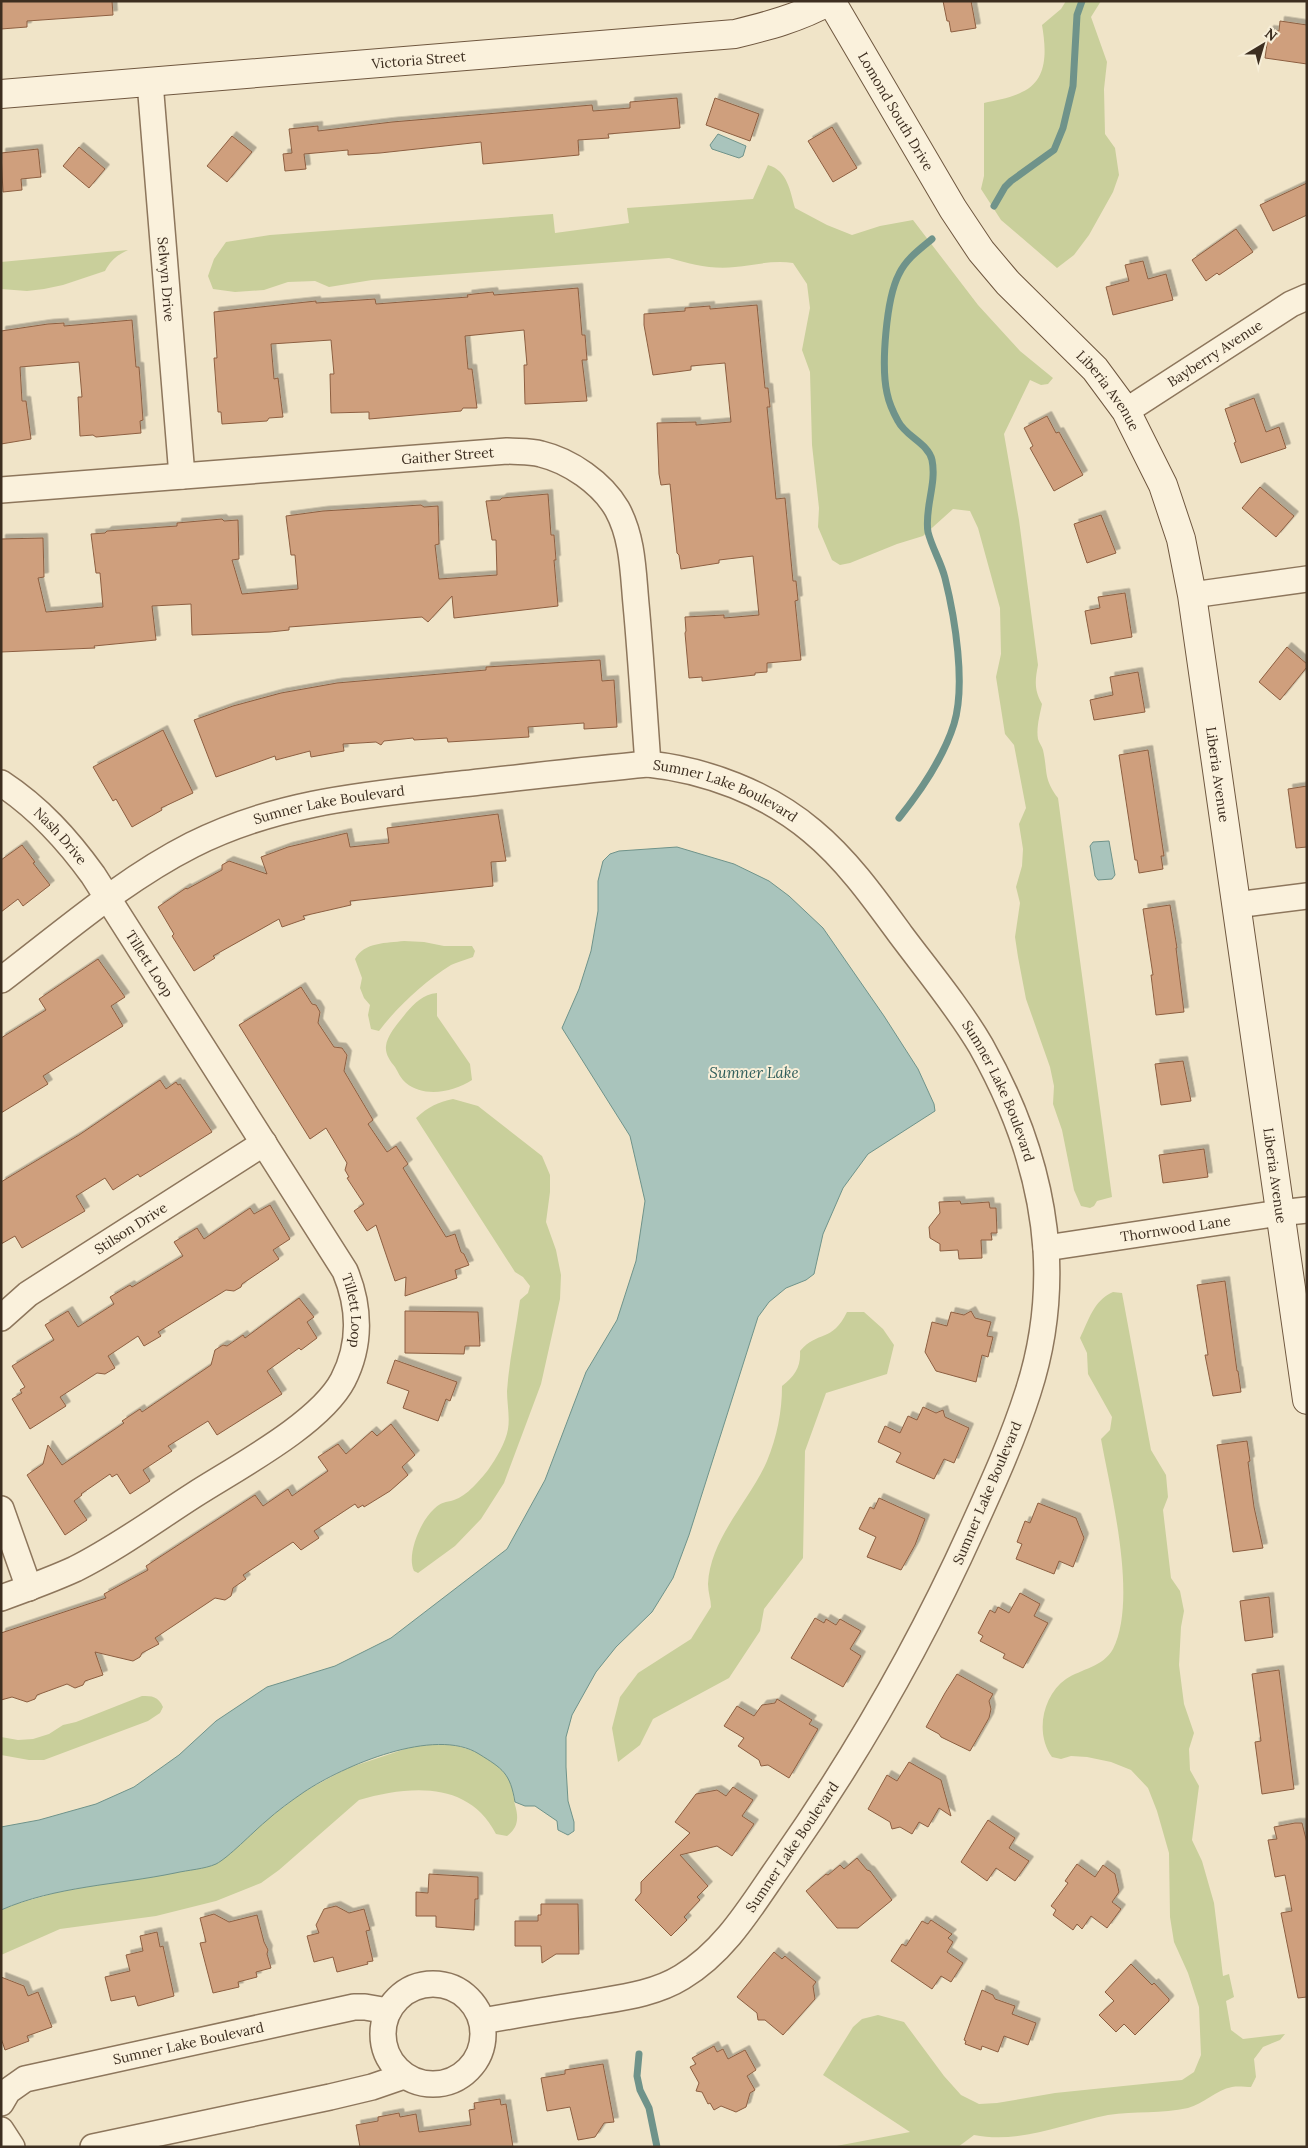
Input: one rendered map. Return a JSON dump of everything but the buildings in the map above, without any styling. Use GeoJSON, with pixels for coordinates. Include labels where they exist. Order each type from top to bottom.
{"type":"FeatureCollection","features":[{"type":"Feature","properties":{"kind":"main road","name":"Victoria Street"},"geometry":{"type":"LineString","coordinates":[[1,94],[735,34],[775,24],[815,9],[830,1]]}},
{"type":"Feature","properties":{"kind":"main road","name":"Lomond South Drive"},"geometry":{"type":"LineString","coordinates":[[830,1],[960,220]]}},
{"type":"Feature","properties":{"kind":"main road","name":"Liberia Avenue"},"geometry":{"type":"LineString","coordinates":[[960,220],[994,268],[1090,364],[1126,411],[1163,485],[1181,539],[1192,595],[1307,1400]]}},
{"type":"Feature","properties":{"kind":"street","name":"Selwyn Drive"},"geometry":{"type":"LineString","coordinates":[[150,82],[182,476]]}},
{"type":"Feature","properties":{"kind":"street","name":"Bayberry Avenue"},"geometry":{"type":"LineString","coordinates":[[1126,411],[1292,304],[1307,297]]}},
{"type":"Feature","properties":{"kind":"street","name":"Gaither Street"},"geometry":{"type":"LineString","coordinates":[[1,490],[508,451],[540,454],[556,459],[574,468],[603,491],[616,507],[630,544],[648,764]]}},
{"type":"Feature","properties":{"kind":"street"},"geometry":{"type":"LineString","coordinates":[[1192,595],[1307,579]]}},
{"type":"Feature","properties":{"kind":"street","name":"Sumner Lake Boulevard"},"geometry":{"type":"LineString","coordinates":[[1,980],[108,898],[148,870],[193,844],[239,824],[298,806],[348,796],[648,764],[672,766],[697,772],[739,788],[776,806],[812,830],[843,860],[874,898],[953,1004],[980,1046],[1005,1096],[1029,1154],[1041,1209],[1046,1248],[1046,1306],[1040,1349],[1029,1389],[1010,1444],[952,1573],[887,1696],[847,1765],[729,1938],[707,1960],[684,1976],[652,1991],[482,2021]]}},
{"type":"Feature","properties":{"kind":"street","name":"Nash Drive"},"geometry":{"type":"LineString","coordinates":[[1,783],[46,818],[69,842],[108,898]]}},
{"type":"Feature","properties":{"kind":"street"},"geometry":{"type":"LineString","coordinates":[[1236,904],[1307,896]]}},
{"type":"Feature","properties":{"kind":"street","name":"Tillett Loop"},"geometry":{"type":"LineString","coordinates":[[1,1598],[75,1569],[107,1551],[289,1434],[318,1412],[330,1400],[342,1381],[353,1355],[357,1334],[353,1290],[345,1271],[108,898]]}},
{"type":"Feature","properties":{"kind":"street","name":"Stilson Drive"},"geometry":{"type":"LineString","coordinates":[[1,1318],[28,1294],[264,1143]]}},
{"type":"Feature","properties":{"kind":"street","name":"Thornwood Lane"},"geometry":{"type":"LineString","coordinates":[[1046,1248],[1307,1210]]}},
{"type":"Feature","properties":{"kind":"street"},"geometry":{"type":"LineString","coordinates":[[1,1509],[29,1588]]}},
{"type":"Feature","properties":{"kind":"street"},"geometry":{"type":"LineString","coordinates":[[433,1983],[447,1985],[460,1991],[470,2000],[482,2021],[484,2040],[480,2054],[472,2067],[461,2077],[447,2083],[432,2085],[417,2082],[404,2076],[393,2065],[383,2041],[383,2024],[395,2000],[406,1991],[419,1985],[433,1983]]}},
{"type":"Feature","properties":{"kind":"street","name":"Sumner Lake Boulevard"},"geometry":{"type":"LineString","coordinates":[[1,2104],[8,2091],[25,2079],[354,2007],[388,2011]]}},
{"type":"Feature","properties":{"kind":"street"},"geometry":{"type":"LineString","coordinates":[[93,2147],[330,2097],[372,2087],[404,2076]]}},
{"type":"Feature","properties":{"kind":"street"},"geometry":{"type":"LineString","coordinates":[[1,2130],[12,2147]]}},
{"type":"Feature","properties":{"kind":"green space"},"geometry":{"type":"Polygon","coordinates":[[[1066,1],[1101,1],[1091,17],[1107,62],[1104,89],[1105,134],[1115,148],[1119,175],[1113,192],[1089,235],[1074,255],[1057,268],[1001,220],[981,189],[984,176],[984,103],[1018,94],[1031,87],[1037,80],[1044,63],[1045,54],[1042,25],[1061,9],[1066,1]]]}},
{"type":"Feature","properties":{"kind":"green space"},"geometry":{"type":"Polygon","coordinates":[[[768,165],[775,168],[784,177],[790,189],[795,208],[827,225],[852,235],[880,226],[913,220],[978,305],[1020,351],[1053,378],[1048,384],[1041,385],[1030,380],[1004,434],[1019,520],[1038,665],[1036,685],[1042,704],[1038,739],[1043,750],[1048,780],[1058,798],[1112,1197],[1097,1201],[1090,1208],[1081,1206],[1074,1190],[1062,1130],[1053,1104],[1054,1086],[1050,1067],[1026,999],[1018,957],[1015,937],[1020,903],[1016,887],[1022,866],[1023,849],[1019,824],[1026,808],[1014,745],[1005,734],[996,677],[1001,654],[1000,608],[978,528],[970,511],[953,509],[923,536],[897,544],[850,563],[840,565],[832,560],[818,527],[819,508],[812,445],[810,372],[802,350],[810,308],[807,284],[793,263],[771,262],[718,268],[669,258],[372,280],[329,287],[315,281],[288,282],[264,290],[235,292],[213,289],[208,276],[214,259],[226,242],[270,235],[553,214],[555,233],[629,223],[627,208],[753,199],[768,165]]]}},
{"type":"Feature","properties":{"kind":"green space"},"geometry":{"type":"Polygon","coordinates":[[[128,250],[115,258],[105,271],[63,285],[27,291],[1,289],[1,262],[128,250]]]}},
{"type":"Feature","properties":{"kind":"green space"},"geometry":{"type":"Polygon","coordinates":[[[404,941],[444,946],[472,946],[475,951],[473,957],[441,971],[412,995],[379,1031],[371,1029],[368,1015],[370,1005],[364,998],[360,988],[362,978],[355,959],[359,953],[370,946],[404,941]]]}},
{"type":"Feature","properties":{"kind":"green space"},"geometry":{"type":"Polygon","coordinates":[[[437,993],[437,1016],[470,1064],[472,1080],[457,1088],[439,1092],[421,1091],[404,1081],[388,1057],[386,1046],[389,1037],[406,1013],[423,997],[437,993]]]}},
{"type":"Feature","properties":{"kind":"green space"},"geometry":{"type":"Polygon","coordinates":[[[453,1099],[478,1106],[542,1156],[550,1175],[546,1222],[556,1250],[561,1275],[560,1299],[541,1384],[504,1483],[481,1519],[455,1546],[418,1573],[414,1571],[412,1564],[413,1547],[424,1521],[439,1505],[459,1498],[473,1487],[491,1466],[507,1434],[509,1415],[507,1391],[511,1357],[520,1300],[528,1293],[530,1286],[523,1277],[515,1272],[416,1118],[433,1106],[453,1099]]]}},
{"type":"Feature","properties":{"kind":"green space"},"geometry":{"type":"Polygon","coordinates":[[[1113,1292],[1122,1293],[1151,1450],[1166,1475],[1168,1497],[1163,1510],[1171,1578],[1180,1591],[1184,1611],[1181,1627],[1179,1665],[1184,1704],[1194,1733],[1189,1749],[1190,1770],[1199,1786],[1192,1840],[1202,1861],[1214,1903],[1223,1976],[1229,1974],[1234,1997],[1226,2001],[1231,2030],[1243,2039],[1285,2034],[1280,2040],[1263,2047],[1254,2059],[1256,2077],[1251,2087],[1226,2089],[1188,2108],[1108,2115],[1025,2135],[991,2137],[974,2135],[958,2147],[831,2147],[910,2132],[823,2075],[853,2027],[862,2019],[878,2015],[904,2022],[944,2076],[961,2095],[979,2104],[997,2103],[1055,2093],[1182,2080],[1194,2072],[1201,2055],[1199,2007],[1188,1973],[1174,1942],[1170,1917],[1169,1853],[1148,1788],[1131,1770],[1111,1762],[1087,1757],[1071,1756],[1061,1759],[1052,1757],[1044,1738],[1044,1716],[1051,1695],[1066,1679],[1104,1660],[1113,1649],[1120,1628],[1123,1603],[1123,1575],[1116,1516],[1101,1439],[1110,1430],[1112,1417],[1088,1374],[1087,1353],[1080,1338],[1096,1306],[1113,1292]]]}},
{"type":"Feature","properties":{"kind":"green space"},"geometry":{"type":"Polygon","coordinates":[[[847,1312],[864,1312],[883,1329],[894,1345],[887,1374],[826,1393],[805,1451],[803,1558],[764,1609],[760,1631],[729,1678],[653,1719],[640,1745],[618,1762],[612,1728],[620,1697],[638,1673],[691,1639],[711,1607],[708,1584],[710,1567],[723,1535],[760,1476],[767,1461],[778,1424],[782,1386],[796,1371],[800,1351],[813,1340],[836,1328],[847,1312]]]}},
{"type":"Feature","properties":{"kind":"green space"},"geometry":{"type":"Polygon","coordinates":[[[142,1696],[154,1697],[163,1707],[160,1713],[148,1721],[44,1760],[29,1760],[1,1755],[1,1737],[18,1740],[33,1739],[49,1734],[63,1725],[76,1722],[142,1696]]]}},
{"type":"Feature","properties":{"kind":"green space"},"geometry":{"type":"Polygon","coordinates":[[[447,1744],[471,1750],[486,1757],[499,1766],[508,1776],[517,1818],[513,1830],[507,1836],[496,1834],[484,1816],[470,1804],[454,1796],[436,1791],[417,1790],[378,1795],[359,1800],[279,1870],[261,1883],[216,1901],[156,1916],[60,1929],[1,1955],[1,1910],[55,1893],[111,1882],[157,1876],[265,1821],[305,1791],[348,1768],[417,1745],[447,1744]]]}},
{"type":"Feature","properties":{"kind":"water"},"geometry":{"type":"Polygon","coordinates":[[[718,134],[746,146],[743,156],[739,158],[712,149],[710,145],[718,134]]]}},
{"type":"Feature","properties":{"kind":"water"},"geometry":{"type":"Polygon","coordinates":[[[1109,841],[1115,875],[1112,879],[1098,880],[1095,876],[1090,846],[1093,842],[1109,841]]]}},
{"type":"Feature","properties":{"kind":"water","name":"Sumner Lake"},"geometry":{"type":"Polygon","coordinates":[[[677,847],[734,864],[769,881],[789,896],[823,928],[918,1069],[934,1104],[935,1111],[868,1154],[843,1188],[823,1234],[814,1274],[806,1280],[786,1288],[769,1302],[758,1317],[689,1535],[673,1578],[652,1612],[616,1647],[596,1672],[572,1715],[566,1737],[566,1767],[568,1801],[574,1822],[574,1831],[568,1835],[558,1830],[557,1821],[535,1806],[525,1806],[515,1802],[508,1778],[500,1768],[479,1754],[460,1747],[439,1744],[415,1747],[365,1761],[321,1782],[279,1810],[234,1851],[212,1866],[65,1891],[22,1902],[1,1910],[1,1827],[39,1820],[96,1804],[134,1787],[179,1755],[216,1721],[267,1687],[335,1666],[391,1638],[507,1549],[545,1480],[586,1372],[617,1320],[636,1261],[645,1201],[630,1136],[562,1028],[579,989],[591,951],[598,911],[598,881],[603,861],[610,854],[619,851],[677,847]]]}},
{"type":"Feature","properties":{"kind":"waterway"},"geometry":{"type":"LineString","coordinates":[[994,206],[1005,187],[1011,181],[1054,150],[1063,128],[1073,86],[1077,15],[1082,1]]}},
{"type":"Feature","properties":{"kind":"waterway"},"geometry":{"type":"LineString","coordinates":[[899,818],[923,785],[944,749],[954,724],[959,690],[958,651],[949,594],[928,532],[927,523],[933,478],[932,460],[922,444],[906,431],[898,421],[889,400],[885,381],[886,333],[895,285],[905,264],[932,239]]}},
{"type":"Feature","properties":{"kind":"waterway"},"geometry":{"type":"LineString","coordinates":[[639,2054],[637,2076],[640,2090],[649,2108],[657,2147]]}}]}
